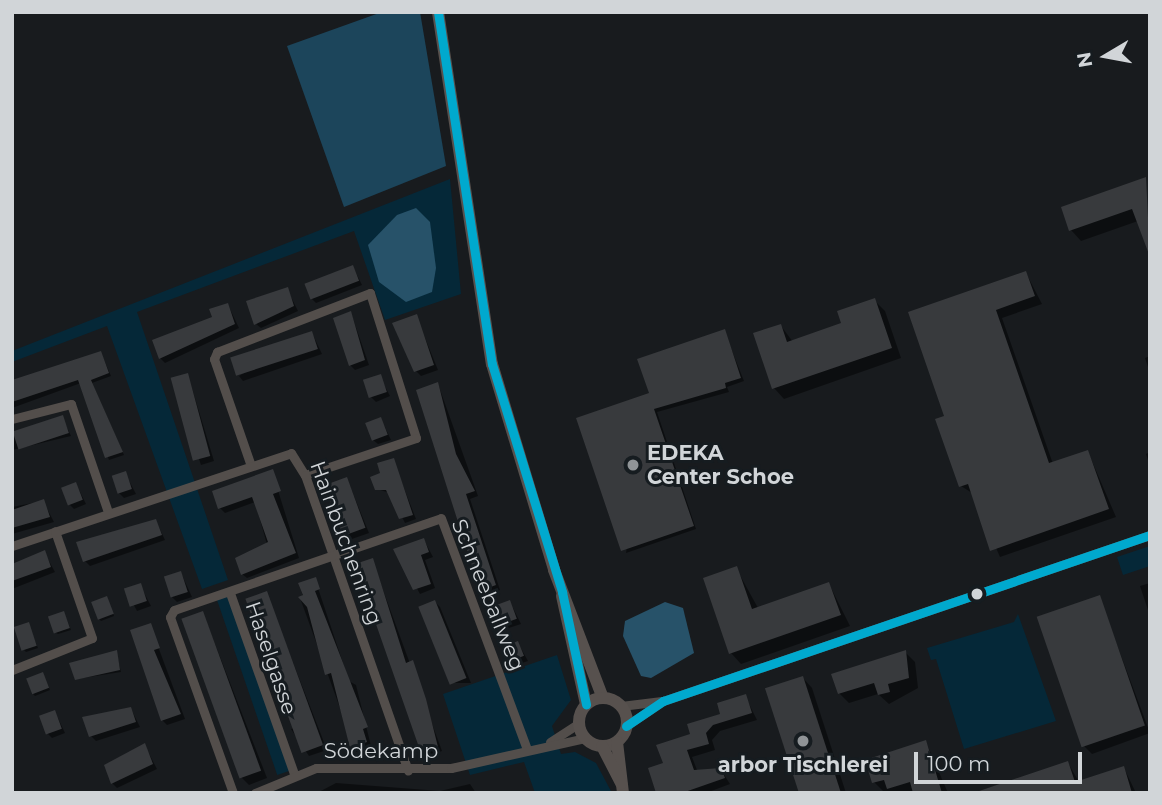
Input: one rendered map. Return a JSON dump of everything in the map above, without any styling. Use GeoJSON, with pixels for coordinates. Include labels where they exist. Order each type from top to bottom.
{"type":"FeatureCollection","features":[{"type":"Feature","properties":{"kind":"main road"},"geometry":{"type":"LineString","coordinates":[[438,12],[488,341],[541,531],[603,698]]}},
{"type":"Feature","properties":{"kind":"main road"},"geometry":{"type":"LineString","coordinates":[[562,592],[586,704],[579,724],[585,738],[602,746],[622,788]]}},
{"type":"Feature","properties":{"kind":"main road"},"geometry":{"type":"LineString","coordinates":[[586,704],[603,698],[621,706],[626,726],[617,742],[622,788]]}},
{"type":"Feature","properties":{"kind":"main road"},"geometry":{"type":"LineString","coordinates":[[602,746],[617,742]]}},
{"type":"Feature","properties":{"kind":"street"},"geometry":{"type":"LineString","coordinates":[[250,463],[214,359],[217,352],[370,293],[416,438],[305,475]]}},
{"type":"Feature","properties":{"kind":"street"},"geometry":{"type":"LineString","coordinates":[[12,419],[71,404],[108,513]]}},
{"type":"Feature","properties":{"kind":"street","name":"Hainbuchenring"},"geometry":{"type":"LineString","coordinates":[[12,546],[108,513],[119,514],[250,463],[291,453],[305,475],[408,771]]}},
{"type":"Feature","properties":{"kind":"street","name":"Schneeballweg"},"geometry":{"type":"LineString","coordinates":[[334,555],[442,518],[527,749]]}},
{"type":"Feature","properties":{"kind":"street"},"geometry":{"type":"LineString","coordinates":[[12,670],[92,638],[55,531]]}},
{"type":"Feature","properties":{"kind":"street"},"geometry":{"type":"LineString","coordinates":[[621,706],[663,701],[1150,535]]}},
{"type":"Feature","properties":{"kind":"street"},"geometry":{"type":"LineString","coordinates":[[233,793],[170,617],[174,610],[230,593],[334,555]]}},
{"type":"Feature","properties":{"kind":"street","name":"Haselgasse"},"geometry":{"type":"LineString","coordinates":[[230,593],[293,774]]}},
{"type":"Feature","properties":{"kind":"street"},"geometry":{"type":"LineString","coordinates":[[626,726],[663,701]]}},
{"type":"Feature","properties":{"kind":"street","name":"Södekamp"},"geometry":{"type":"LineString","coordinates":[[550,742],[579,724]]}},
{"type":"Feature","properties":{"kind":"street","name":"Södekamp"},"geometry":{"type":"LineString","coordinates":[[255,793],[293,774],[340,766],[408,771],[470,765],[550,742],[585,738]]}},
{"type":"Feature","properties":{"kind":"shaded area"},"geometry":{"type":"Polygon","coordinates":[[[382,12],[420,12],[446,166],[344,207],[287,46],[382,12]]]}},
{"type":"Feature","properties":{"kind":"shaded area"},"geometry":{"type":"Polygon","coordinates":[[[450,179],[461,294],[385,320],[354,231],[137,312],[228,580],[202,589],[107,326],[12,362],[12,351],[450,179]]]}},
{"type":"Feature","properties":{"kind":"shaded area"},"geometry":{"type":"Polygon","coordinates":[[[416,208],[430,222],[436,268],[432,292],[406,302],[379,282],[368,245],[397,215],[416,208]]]}},
{"type":"Feature","properties":{"kind":"shaded area"},"geometry":{"type":"Polygon","coordinates":[[[1150,546],[1150,566],[1123,575],[1117,557],[1150,546]]]}},
{"type":"Feature","properties":{"kind":"shaded area"},"geometry":{"type":"Polygon","coordinates":[[[228,592],[290,771],[277,775],[216,596],[228,592]]]}},
{"type":"Feature","properties":{"kind":"shaded area"},"geometry":{"type":"Polygon","coordinates":[[[665,602],[683,608],[694,653],[651,678],[641,676],[623,636],[625,621],[665,602]]]}},
{"type":"Feature","properties":{"kind":"shaded area"},"geometry":{"type":"Polygon","coordinates":[[[1018,614],[1056,721],[964,749],[936,659],[931,660],[927,648],[1014,622],[1018,614]]]}},
{"type":"Feature","properties":{"kind":"shaded area"},"geometry":{"type":"Polygon","coordinates":[[[557,655],[571,700],[552,726],[561,754],[575,752],[596,763],[612,793],[535,793],[524,762],[470,775],[443,694],[557,655]]]}},
{"type":"Feature","properties":{"kind":"building"},"geometry":{"type":"Polygon","coordinates":[[[1146,177],[1150,257],[1132,209],[1069,231],[1061,207],[1146,177]]]}},
{"type":"Feature","properties":{"kind":"building"},"geometry":{"type":"Polygon","coordinates":[[[353,265],[359,281],[311,300],[304,284],[353,265]]]}},
{"type":"Feature","properties":{"kind":"building"},"geometry":{"type":"Polygon","coordinates":[[[1026,271],[1035,296],[996,310],[1049,463],[1088,450],[1109,509],[990,551],[968,484],[959,487],[935,419],[944,416],[908,312],[1026,271]]]}},
{"type":"Feature","properties":{"kind":"building"},"geometry":{"type":"Polygon","coordinates":[[[288,287],[294,306],[254,325],[246,301],[288,287]]]}},
{"type":"Feature","properties":{"kind":"building"},"geometry":{"type":"Polygon","coordinates":[[[875,298],[892,348],[772,389],[753,333],[781,324],[787,342],[841,323],[837,311],[875,298]]]}},
{"type":"Feature","properties":{"kind":"building"},"geometry":{"type":"Polygon","coordinates":[[[228,303],[235,324],[159,359],[152,340],[212,317],[209,309],[228,303]]]}},
{"type":"Feature","properties":{"kind":"building"},"geometry":{"type":"Polygon","coordinates":[[[351,311],[365,360],[349,366],[333,318],[351,311]]]}},
{"type":"Feature","properties":{"kind":"building"},"geometry":{"type":"Polygon","coordinates":[[[417,314],[434,365],[414,372],[392,323],[417,314]]]}},
{"type":"Feature","properties":{"kind":"building","name":"EDEKA Center Schoe"},"geometry":{"type":"Polygon","coordinates":[[[725,329],[741,378],[725,383],[726,388],[654,409],[694,526],[621,551],[576,418],[649,393],[637,359],[725,329]]]}},
{"type":"Feature","properties":{"kind":"building"},"geometry":{"type":"Polygon","coordinates":[[[312,331],[318,349],[236,376],[230,358],[312,331]]]}},
{"type":"Feature","properties":{"kind":"building"},"geometry":{"type":"Polygon","coordinates":[[[101,351],[109,373],[91,380],[123,452],[105,458],[78,380],[12,402],[12,380],[101,351]]]}},
{"type":"Feature","properties":{"kind":"building"},"geometry":{"type":"Polygon","coordinates":[[[188,373],[210,456],[193,461],[171,378],[188,373]]]}},
{"type":"Feature","properties":{"kind":"building"},"geometry":{"type":"Polygon","coordinates":[[[381,374],[387,392],[369,398],[363,380],[381,374]]]}},
{"type":"Feature","properties":{"kind":"building"},"geometry":{"type":"Polygon","coordinates":[[[438,382],[456,454],[475,491],[466,494],[496,585],[480,591],[416,390],[438,382]]]}},
{"type":"Feature","properties":{"kind":"building"},"geometry":{"type":"Polygon","coordinates":[[[63,415],[69,433],[18,449],[13,431],[63,415]]]}},
{"type":"Feature","properties":{"kind":"building"},"geometry":{"type":"Polygon","coordinates":[[[381,417],[388,435],[372,441],[365,423],[381,417]]]}},
{"type":"Feature","properties":{"kind":"building"},"geometry":{"type":"Polygon","coordinates":[[[394,458],[413,515],[399,519],[386,490],[375,490],[370,477],[380,473],[377,463],[394,458]]]}},
{"type":"Feature","properties":{"kind":"building"},"geometry":{"type":"Polygon","coordinates":[[[273,469],[281,491],[273,494],[296,553],[241,575],[235,558],[268,542],[252,497],[218,509],[212,491],[273,469]]]}},
{"type":"Feature","properties":{"kind":"building"},"geometry":{"type":"Polygon","coordinates":[[[126,471],[132,489],[118,494],[112,476],[126,471]]]}},
{"type":"Feature","properties":{"kind":"building"},"geometry":{"type":"Polygon","coordinates":[[[347,477],[365,528],[343,536],[324,485],[347,477]]]}},
{"type":"Feature","properties":{"kind":"building"},"geometry":{"type":"Polygon","coordinates":[[[76,482],[83,500],[68,505],[61,488],[76,482]]]}},
{"type":"Feature","properties":{"kind":"building"},"geometry":{"type":"Polygon","coordinates":[[[44,499],[50,517],[12,528],[12,510],[44,499]]]}},
{"type":"Feature","properties":{"kind":"building"},"geometry":{"type":"Polygon","coordinates":[[[156,519],[162,535],[83,562],[76,542],[156,519]]]}},
{"type":"Feature","properties":{"kind":"building"},"geometry":{"type":"Polygon","coordinates":[[[424,538],[429,552],[421,555],[431,584],[413,590],[393,549],[424,538]]]}},
{"type":"Feature","properties":{"kind":"building"},"geometry":{"type":"Polygon","coordinates":[[[45,550],[51,567],[12,581],[12,564],[45,550]]]}},
{"type":"Feature","properties":{"kind":"building"},"geometry":{"type":"Polygon","coordinates":[[[373,558],[406,663],[413,660],[438,747],[421,753],[355,564],[373,558]]]}},
{"type":"Feature","properties":{"kind":"building"},"geometry":{"type":"Polygon","coordinates":[[[737,566],[752,609],[829,582],[841,615],[729,654],[703,578],[737,566]]]}},
{"type":"Feature","properties":{"kind":"building"},"geometry":{"type":"Polygon","coordinates":[[[181,571],[188,592],[171,597],[164,577],[181,571]]]}},
{"type":"Feature","properties":{"kind":"building"},"geometry":{"type":"Polygon","coordinates":[[[316,577],[320,589],[315,591],[368,727],[363,729],[367,742],[350,748],[331,673],[325,675],[307,607],[298,597],[303,595],[298,583],[316,577]]]}},
{"type":"Feature","properties":{"kind":"building"},"geometry":{"type":"Polygon","coordinates":[[[141,583],[147,601],[130,607],[124,589],[141,583]]]}},
{"type":"Feature","properties":{"kind":"building"},"geometry":{"type":"Polygon","coordinates":[[[267,591],[323,745],[301,753],[245,599],[267,591]]]}},
{"type":"Feature","properties":{"kind":"building"},"geometry":{"type":"Polygon","coordinates":[[[1100,595],[1145,725],[1082,747],[1037,617],[1100,595]]]}},
{"type":"Feature","properties":{"kind":"building"},"geometry":{"type":"Polygon","coordinates":[[[107,596],[114,614],[98,620],[91,602],[107,596]]]}},
{"type":"Feature","properties":{"kind":"building"},"geometry":{"type":"Polygon","coordinates":[[[435,600],[466,678],[450,685],[418,607],[435,600]]]}},
{"type":"Feature","properties":{"kind":"building"},"geometry":{"type":"Polygon","coordinates":[[[510,600],[517,619],[500,625],[493,606],[510,600]]]}},
{"type":"Feature","properties":{"kind":"building"},"geometry":{"type":"Polygon","coordinates":[[[64,611],[70,628],[54,634],[48,617],[64,611]]]}},
{"type":"Feature","properties":{"kind":"building"},"geometry":{"type":"Polygon","coordinates":[[[203,611],[261,771],[240,779],[181,619],[203,611]]]}},
{"type":"Feature","properties":{"kind":"building"},"geometry":{"type":"Polygon","coordinates":[[[29,622],[37,646],[22,651],[14,627],[29,622]]]}},
{"type":"Feature","properties":{"kind":"building"},"geometry":{"type":"Polygon","coordinates":[[[151,623],[160,648],[154,650],[181,714],[161,721],[130,630],[151,623]]]}},
{"type":"Feature","properties":{"kind":"building"},"geometry":{"type":"Polygon","coordinates":[[[518,641],[524,656],[510,661],[504,647],[518,641]]]}},
{"type":"Feature","properties":{"kind":"building"},"geometry":{"type":"Polygon","coordinates":[[[117,650],[120,670],[75,680],[69,663],[117,650]]]}},
{"type":"Feature","properties":{"kind":"building"},"geometry":{"type":"Polygon","coordinates":[[[906,650],[909,678],[888,684],[890,692],[878,695],[874,683],[838,694],[831,674],[906,650]]]}},
{"type":"Feature","properties":{"kind":"building"},"geometry":{"type":"Polygon","coordinates":[[[43,672],[49,688],[32,694],[26,678],[43,672]]]}},
{"type":"Feature","properties":{"kind":"building","name":"arbor Tischlerei"},"geometry":{"type":"Polygon","coordinates":[[[803,676],[841,793],[799,793],[765,688],[803,676]]]}},
{"type":"Feature","properties":{"kind":"building"},"geometry":{"type":"Polygon","coordinates":[[[746,694],[752,713],[713,725],[706,733],[709,744],[687,750],[694,770],[721,768],[725,778],[682,793],[656,793],[648,768],[663,763],[656,745],[690,734],[687,724],[720,714],[717,703],[746,694]]]}},
{"type":"Feature","properties":{"kind":"building"},"geometry":{"type":"Polygon","coordinates":[[[131,707],[136,722],[89,737],[82,717],[131,707]]]}},
{"type":"Feature","properties":{"kind":"building"},"geometry":{"type":"Polygon","coordinates":[[[55,710],[62,729],[46,735],[39,716],[55,710]]]}},
{"type":"Feature","properties":{"kind":"building"},"geometry":{"type":"Polygon","coordinates":[[[926,740],[942,793],[913,793],[910,782],[887,789],[884,780],[872,783],[865,760],[926,740]]]}},
{"type":"Feature","properties":{"kind":"building"},"geometry":{"type":"Polygon","coordinates":[[[145,743],[153,764],[111,784],[104,765],[145,743]]]}},
{"type":"Feature","properties":{"kind":"building"},"geometry":{"type":"Polygon","coordinates":[[[1068,761],[1075,782],[1124,766],[1132,793],[973,793],[1068,761]]]}},
{"type":"Feature","properties":{"kind":"transit line"},"geometry":{"type":"LineString","coordinates":[[438,12],[492,364],[562,592],[586,704]]}},
{"type":"Feature","properties":{"kind":"transit line"},"geometry":{"type":"LineString","coordinates":[[626,726],[663,701],[1150,535]]}},
{"type":"Feature","properties":{"kind":"place","name":"EDEKA Center Schoe"},"geometry":{"type":"Point","coordinates":[633,465]}},
{"type":"Feature","properties":{"kind":"place","name":"arbor Tischlerei"},"geometry":{"type":"Point","coordinates":[803,741]}}]}
